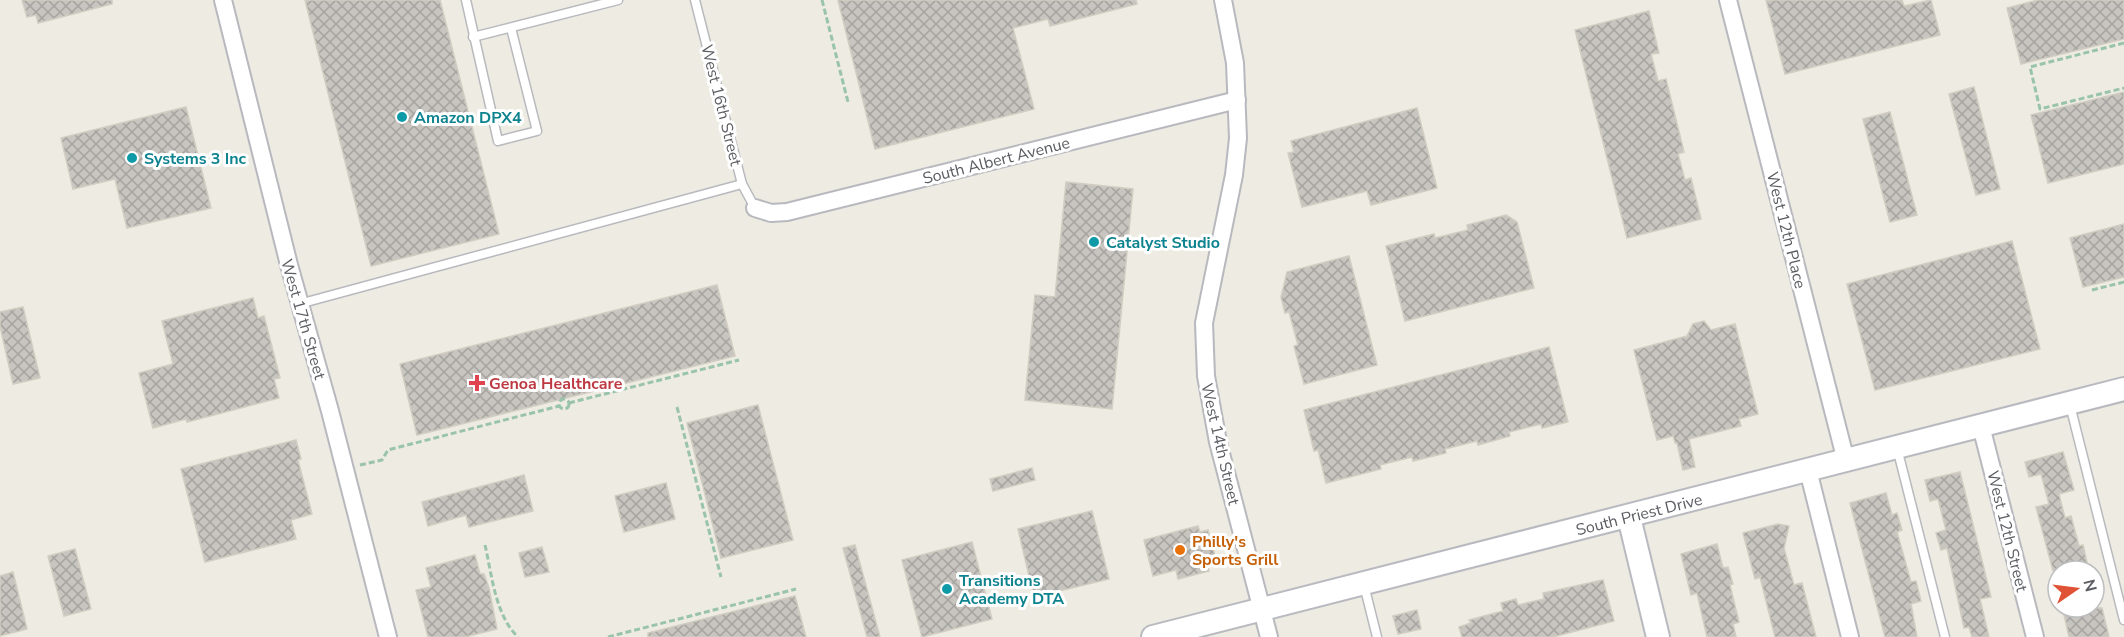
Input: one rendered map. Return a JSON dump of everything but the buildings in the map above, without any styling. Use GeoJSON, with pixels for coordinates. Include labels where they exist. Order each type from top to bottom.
{"type":"FeatureCollection","features":[{"type":"Feature","properties":{"kind":"main road","name":"South Priest Drive"},"geometry":{"type":"LineString","coordinates":[[1158,636],[2124,389]]}},
{"type":"Feature","properties":{"kind":"main road"},"geometry":{"type":"LineString","coordinates":[[1629,517],[1658,637]]}},
{"type":"Feature","properties":{"kind":"street","name":"West 17th Street"},"geometry":{"type":"LineString","coordinates":[[223,0],[299,304],[330,411],[388,637]]}},
{"type":"Feature","properties":{"kind":"street","name":"West 14th Street"},"geometry":{"type":"LineString","coordinates":[[1223,0],[1235,63],[1237,100],[1234,175],[1204,323],[1206,376],[1218,442],[1269,637]]}},
{"type":"Feature","properties":{"kind":"street","name":"West 12th Place"},"geometry":{"type":"LineString","coordinates":[[1728,0],[1846,461]]}},
{"type":"Feature","properties":{"kind":"street","name":"South Albert Avenue"},"geometry":{"type":"LineString","coordinates":[[755,208],[771,213],[787,212],[1237,100]]}},
{"type":"Feature","properties":{"kind":"street","name":"West 12th Street"},"geometry":{"type":"LineString","coordinates":[[1982,426],[2035,637]]}},
{"type":"Feature","properties":{"kind":"street"},"geometry":{"type":"LineString","coordinates":[[1808,470],[1850,637]]}},
{"type":"Feature","properties":{"kind":"lane"},"geometry":{"type":"LineString","coordinates":[[466,0],[498,141],[537,131],[511,28]]}},
{"type":"Feature","properties":{"kind":"lane"},"geometry":{"type":"LineString","coordinates":[[473,37],[618,0]]}},
{"type":"Feature","properties":{"kind":"lane","name":"West 16th Street"},"geometry":{"type":"LineString","coordinates":[[695,0],[742,184],[755,208]]}},
{"type":"Feature","properties":{"kind":"lane"},"geometry":{"type":"LineString","coordinates":[[299,304],[742,184]]}},
{"type":"Feature","properties":{"kind":"lane"},"geometry":{"type":"LineString","coordinates":[[2069,403],[2124,620]]}},
{"type":"Feature","properties":{"kind":"lane"},"geometry":{"type":"LineString","coordinates":[[1897,447],[1945,637]]}},
{"type":"Feature","properties":{"kind":"lane"},"geometry":{"type":"LineString","coordinates":[[1364,584],[1377,637]]}},
{"type":"Feature","properties":{"kind":"path"},"geometry":{"type":"LineString","coordinates":[[822,0],[848,102]]}},
{"type":"Feature","properties":{"kind":"path"},"geometry":{"type":"LineString","coordinates":[[2124,43],[2030,67],[2040,109],[2124,88]]}},
{"type":"Feature","properties":{"kind":"path"},"geometry":{"type":"LineString","coordinates":[[2092,290],[2124,282]]}},
{"type":"Feature","properties":{"kind":"path"},"geometry":{"type":"LineString","coordinates":[[360,465],[382,460],[388,450],[559,406],[564,409],[569,403],[739,360]]}},
{"type":"Feature","properties":{"kind":"path"},"geometry":{"type":"LineString","coordinates":[[559,406],[562,400],[569,403]]}},
{"type":"Feature","properties":{"kind":"path"},"geometry":{"type":"LineString","coordinates":[[677,407],[721,577]]}},
{"type":"Feature","properties":{"kind":"path"},"geometry":{"type":"LineString","coordinates":[[485,545],[501,609],[507,623],[518,637]]}},
{"type":"Feature","properties":{"kind":"path"},"geometry":{"type":"LineString","coordinates":[[608,637],[796,589]]}},
{"type":"Feature","properties":{"kind":"place","name":"Amazon DPX4"},"geometry":{"type":"Point","coordinates":[402,117]}},
{"type":"Feature","properties":{"kind":"place","name":"Systems 3 Inc"},"geometry":{"type":"Point","coordinates":[132,158]}},
{"type":"Feature","properties":{"kind":"place","name":"Catalyst Studio"},"geometry":{"type":"Point","coordinates":[1094,242]}},
{"type":"Feature","properties":{"kind":"place","name":"Genoa Healthcare"},"geometry":{"type":"Point","coordinates":[477,383]}},
{"type":"Feature","properties":{"kind":"place","name":"Philly's Sports Grill"},"geometry":{"type":"Point","coordinates":[1180,550]}},
{"type":"Feature","properties":{"kind":"place","name":"Transitions Academy DTA"},"geometry":{"type":"Point","coordinates":[947,589]}}]}
